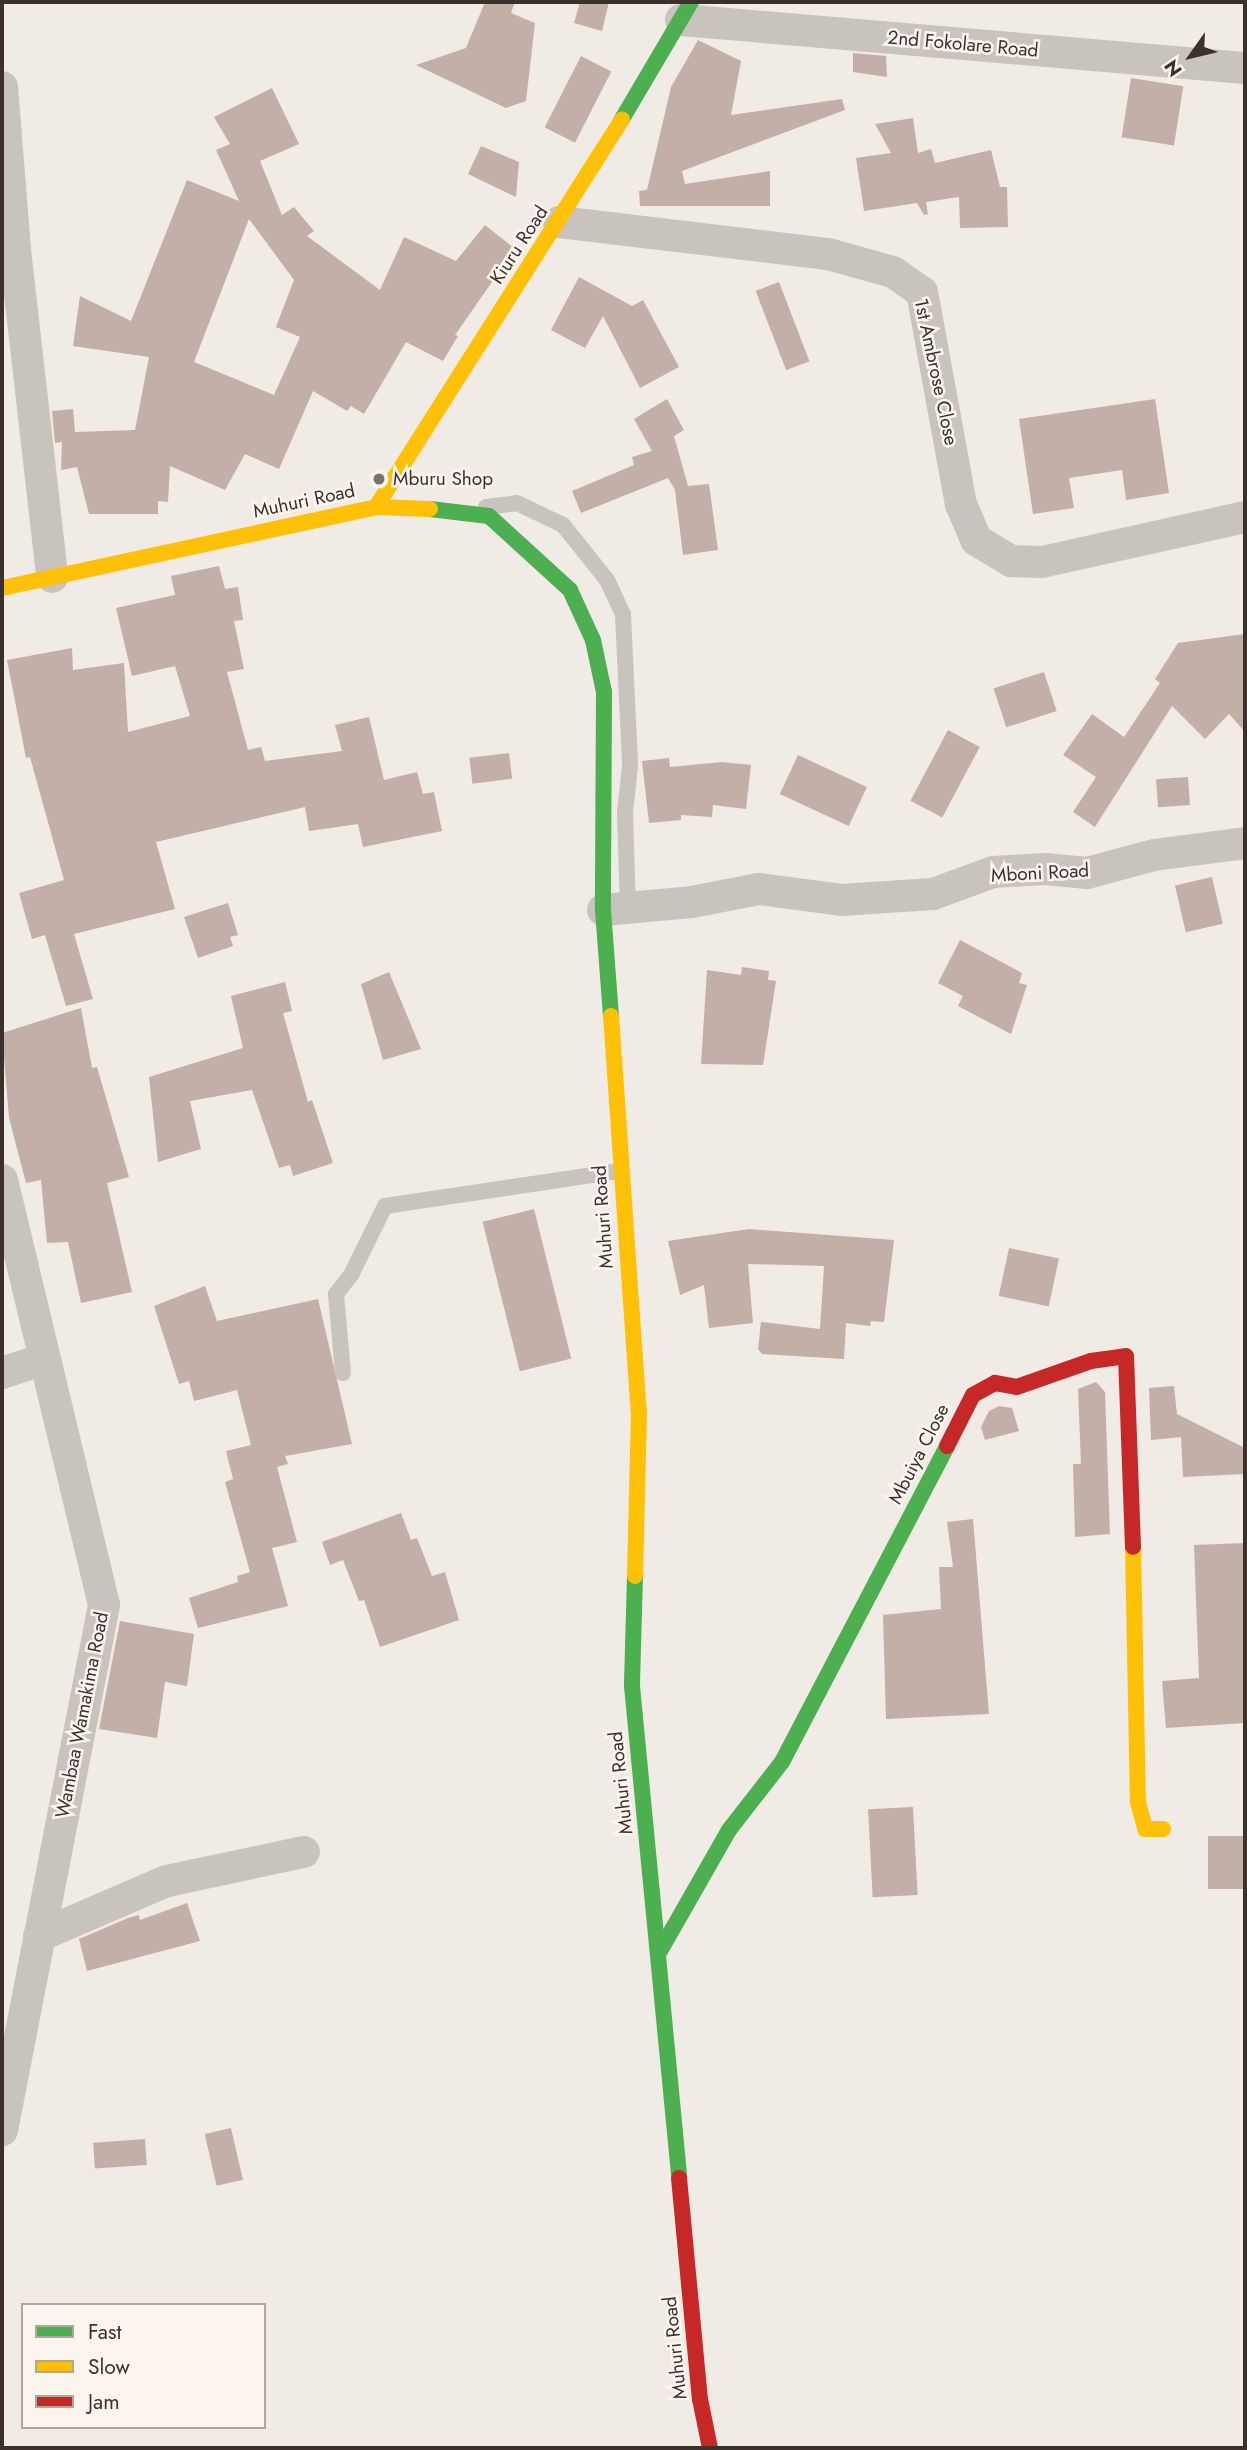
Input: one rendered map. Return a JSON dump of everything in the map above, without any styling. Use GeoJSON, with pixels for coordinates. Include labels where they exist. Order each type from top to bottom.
{"type":"FeatureCollection","features":[{"type":"Feature","properties":{"kind":"main road","name":"Kiuru Road"},"geometry":{"type":"LineString","coordinates":[[376,508],[559,222],[686,11]]}},
{"type":"Feature","properties":{"kind":"main road","name":"Muhuri Road"},"geometry":{"type":"LineString","coordinates":[[2,588],[376,508],[442,510],[489,516],[570,590],[593,640],[604,692],[616,908],[620,1171],[639,1412],[632,1686],[660,1951],[700,2399],[710,2448]]}},
{"type":"Feature","properties":{"kind":"main road","name":"Mbuiya Close"},"geometry":{"type":"LineString","coordinates":[[660,1951],[729,1830],[782,1762],[973,1395],[995,1383],[1017,1387],[1091,1361],[1126,1356],[1140,1747],[1138,1802],[1145,1829],[1163,1829]]}},
{"type":"Feature","properties":{"kind":"street","name":"2nd Fokolare Road"},"geometry":{"type":"LineString","coordinates":[[686,11],[1245,68]]}},
{"type":"Feature","properties":{"kind":"street"},"geometry":{"type":"LineString","coordinates":[[2,87],[15,250],[52,577]]}},
{"type":"Feature","properties":{"kind":"street","name":"1st Ambrose Close"},"geometry":{"type":"LineString","coordinates":[[559,222],[828,254],[893,271],[922,292],[961,504],[976,540],[1011,561],[1042,562],[1245,517]]}},
{"type":"Feature","properties":{"kind":"street","name":"Mboni Road"},"geometry":{"type":"LineString","coordinates":[[616,908],[669,901],[692,902],[759,889],[841,900],[933,894],[993,872],[1045,869],[1087,873],[1154,855],[1245,843]]}},
{"type":"Feature","properties":{"kind":"street","name":"Wambaa Wamakima Road"},"geometry":{"type":"LineString","coordinates":[[2,1180],[104,1605],[2,2130]]}},
{"type":"Feature","properties":{"kind":"street"},"geometry":{"type":"LineString","coordinates":[[2,1373],[44,1359]]}},
{"type":"Feature","properties":{"kind":"street"},"geometry":{"type":"LineString","coordinates":[[39,1936],[167,1881],[304,1852]]}},
{"type":"Feature","properties":{"kind":"lane"},"geometry":{"type":"LineString","coordinates":[[442,510],[517,503],[563,525],[607,580],[622,615],[630,765],[616,908]]}},
{"type":"Feature","properties":{"kind":"lane"},"geometry":{"type":"LineString","coordinates":[[343,1373],[336,1294],[352,1275],[385,1206],[620,1171]]}},
{"type":"Feature","properties":{"kind":"building"},"geometry":{"type":"Polygon","coordinates":[[[485,2],[515,2],[511,13],[535,23],[526,101],[506,108],[416,65],[466,48],[485,2]]]}},
{"type":"Feature","properties":{"kind":"building"},"geometry":{"type":"Polygon","coordinates":[[[580,2],[609,2],[602,31],[574,23],[580,2]]]}},
{"type":"Feature","properties":{"kind":"building"},"geometry":{"type":"Polygon","coordinates":[[[698,40],[741,61],[731,115],[842,99],[845,110],[682,171],[685,184],[770,171],[770,206],[640,206],[639,191],[647,190],[671,87],[698,40]]]}},
{"type":"Feature","properties":{"kind":"building"},"geometry":{"type":"Polygon","coordinates":[[[853,53],[886,56],[887,77],[853,72],[853,53]]]}},
{"type":"Feature","properties":{"kind":"building"},"geometry":{"type":"Polygon","coordinates":[[[581,56],[611,71],[575,143],[545,127],[581,56]]]}},
{"type":"Feature","properties":{"kind":"building"},"geometry":{"type":"Polygon","coordinates":[[[1131,78],[1183,86],[1174,146],[1122,137],[1131,78]]]}},
{"type":"Feature","properties":{"kind":"building"},"geometry":{"type":"Polygon","coordinates":[[[272,88],[299,144],[260,161],[282,215],[294,207],[314,231],[307,236],[380,290],[404,237],[456,261],[485,225],[515,249],[455,335],[458,336],[443,361],[406,342],[364,414],[351,406],[347,411],[313,391],[279,469],[245,454],[225,490],[170,466],[168,502],[158,501],[158,514],[89,514],[77,467],[61,470],[62,442],[55,443],[52,411],[73,409],[75,432],[135,430],[149,357],[73,346],[80,296],[131,321],[187,180],[239,201],[216,150],[230,144],[214,117],[272,88]],[[249,219],[194,362],[274,395],[300,337],[276,327],[294,280],[249,219]]]}},
{"type":"Feature","properties":{"kind":"building"},"geometry":{"type":"Polygon","coordinates":[[[913,118],[918,153],[931,149],[935,163],[991,150],[1000,187],[1007,187],[1008,227],[960,228],[959,197],[926,202],[928,214],[924,215],[917,203],[864,211],[856,158],[891,153],[875,124],[913,118]]]}},
{"type":"Feature","properties":{"kind":"building"},"geometry":{"type":"Polygon","coordinates":[[[481,146],[519,162],[516,197],[468,174],[481,146]]]}},
{"type":"Feature","properties":{"kind":"building"},"geometry":{"type":"Polygon","coordinates":[[[579,277],[632,306],[643,300],[679,367],[640,388],[603,316],[585,348],[551,330],[579,277]]]}},
{"type":"Feature","properties":{"kind":"building"},"geometry":{"type":"Polygon","coordinates":[[[779,282],[809,361],[786,370],[756,291],[779,282]]]}},
{"type":"Feature","properties":{"kind":"building"},"geometry":{"type":"Polygon","coordinates":[[[667,399],[684,430],[674,436],[688,486],[709,484],[718,550],[683,555],[675,490],[668,478],[581,513],[572,491],[634,465],[632,457],[652,451],[634,419],[667,399]]]}},
{"type":"Feature","properties":{"kind":"building"},"geometry":{"type":"Polygon","coordinates":[[[1155,399],[1169,493],[1126,500],[1122,470],[1069,478],[1074,508],[1033,514],[1019,419],[1155,399]]]}},
{"type":"Feature","properties":{"kind":"building"},"geometry":{"type":"Polygon","coordinates":[[[219,566],[225,589],[238,587],[243,620],[234,621],[244,669],[227,672],[248,750],[261,747],[265,761],[342,751],[335,725],[369,717],[384,780],[417,772],[423,794],[434,792],[442,831],[363,847],[358,824],[309,831],[305,807],[156,842],[175,909],[74,934],[93,999],[66,1006],[45,935],[32,939],[19,893],[64,880],[30,757],[26,758],[7,660],[72,648],[73,670],[124,663],[128,732],[190,716],[175,666],[132,676],[116,608],[175,595],[171,576],[219,566]]]}},
{"type":"Feature","properties":{"kind":"building"},"geometry":{"type":"Polygon","coordinates":[[[1245,634],[1245,732],[1229,714],[1205,739],[1172,706],[1095,827],[1073,812],[1096,777],[1063,755],[1092,714],[1124,737],[1160,683],[1155,679],[1178,643],[1245,634]]]}},
{"type":"Feature","properties":{"kind":"building"},"geometry":{"type":"Polygon","coordinates":[[[1044,672],[1057,711],[1006,727],[994,688],[1044,672]]]}},
{"type":"Feature","properties":{"kind":"building"},"geometry":{"type":"Polygon","coordinates":[[[948,730],[980,747],[942,818],[910,801],[948,730]]]}},
{"type":"Feature","properties":{"kind":"building"},"geometry":{"type":"Polygon","coordinates":[[[509,753],[512,779],[472,784],[469,758],[509,753]]]}},
{"type":"Feature","properties":{"kind":"building"},"geometry":{"type":"Polygon","coordinates":[[[798,755],[867,787],[849,826],[780,794],[798,755]]]}},
{"type":"Feature","properties":{"kind":"building"},"geometry":{"type":"Polygon","coordinates":[[[669,758],[670,767],[722,762],[751,765],[746,809],[713,805],[712,817],[681,815],[681,820],[649,823],[642,761],[669,758]]]}},
{"type":"Feature","properties":{"kind":"building"},"geometry":{"type":"Polygon","coordinates":[[[1188,777],[1190,805],[1158,807],[1156,779],[1188,777]]]}},
{"type":"Feature","properties":{"kind":"building"},"geometry":{"type":"Polygon","coordinates":[[[1212,877],[1223,924],[1186,932],[1175,886],[1212,877]]]}},
{"type":"Feature","properties":{"kind":"building"},"geometry":{"type":"Polygon","coordinates":[[[228,903],[238,935],[230,937],[233,946],[198,958],[184,917],[228,903]]]}},
{"type":"Feature","properties":{"kind":"building"},"geometry":{"type":"Polygon","coordinates":[[[960,940],[1022,973],[1019,983],[1027,985],[1011,1034],[958,1006],[963,996],[938,983],[960,940]]]}},
{"type":"Feature","properties":{"kind":"building"},"geometry":{"type":"Polygon","coordinates":[[[742,967],[769,971],[768,980],[776,981],[763,1065],[701,1064],[707,970],[741,975],[742,967]]]}},
{"type":"Feature","properties":{"kind":"building"},"geometry":{"type":"Polygon","coordinates":[[[389,972],[421,1049],[383,1060],[361,984],[389,972]]]}},
{"type":"Feature","properties":{"kind":"building"},"geometry":{"type":"Polygon","coordinates":[[[285,982],[292,1011],[283,1013],[308,1102],[312,1100],[333,1163],[293,1176],[290,1165],[279,1168],[252,1090],[190,1101],[201,1149],[158,1162],[149,1077],[243,1048],[231,996],[285,982]]]}},
{"type":"Feature","properties":{"kind":"building"},"geometry":{"type":"Polygon","coordinates":[[[81,1008],[92,1068],[97,1067],[129,1177],[107,1183],[132,1292],[81,1303],[68,1242],[47,1243],[41,1180],[26,1183],[9,1118],[2,1033],[81,1008]]]}},
{"type":"Feature","properties":{"kind":"building"},"geometry":{"type":"Polygon","coordinates":[[[534,1209],[571,1358],[520,1371],[483,1222],[534,1209]]]}},
{"type":"Feature","properties":{"kind":"building"},"geometry":{"type":"Polygon","coordinates":[[[749,1229],[894,1240],[884,1322],[871,1321],[870,1326],[846,1323],[844,1359],[762,1354],[758,1349],[761,1322],[820,1329],[824,1266],[748,1264],[753,1323],[709,1328],[704,1285],[680,1295],[668,1241],[749,1229]]]}},
{"type":"Feature","properties":{"kind":"building"},"geometry":{"type":"Polygon","coordinates":[[[1009,1248],[1059,1259],[1049,1307],[999,1296],[1009,1248]]]}},
{"type":"Feature","properties":{"kind":"building"},"geometry":{"type":"Polygon","coordinates":[[[205,1286],[217,1321],[318,1299],[352,1444],[285,1456],[288,1464],[277,1467],[297,1542],[272,1548],[288,1606],[198,1628],[189,1598],[238,1582],[237,1576],[250,1572],[225,1482],[233,1479],[226,1451],[251,1445],[237,1390],[194,1401],[189,1381],[179,1384],[154,1306],[205,1286]]]}},
{"type":"Feature","properties":{"kind":"building"},"geometry":{"type":"Polygon","coordinates":[[[1096,1382],[1105,1392],[1110,1534],[1075,1537],[1073,1464],[1081,1464],[1078,1389],[1096,1382]]]}},
{"type":"Feature","properties":{"kind":"building"},"geometry":{"type":"Polygon","coordinates":[[[1174,1386],[1177,1414],[1245,1448],[1245,1474],[1183,1477],[1181,1437],[1151,1440],[1149,1388],[1174,1386]]]}},
{"type":"Feature","properties":{"kind":"building"},"geometry":{"type":"Polygon","coordinates":[[[999,1406],[1012,1408],[1019,1431],[985,1440],[981,1427],[989,1411],[999,1406]]]}},
{"type":"Feature","properties":{"kind":"building"},"geometry":{"type":"Polygon","coordinates":[[[401,1513],[411,1540],[417,1538],[432,1576],[445,1572],[459,1620],[380,1647],[364,1600],[359,1601],[343,1560],[330,1565],[322,1542],[401,1513]]]}},
{"type":"Feature","properties":{"kind":"building"},"geometry":{"type":"Polygon","coordinates":[[[973,1519],[989,1714],[886,1719],[883,1615],[941,1609],[939,1567],[953,1567],[947,1522],[973,1519]]]}},
{"type":"Feature","properties":{"kind":"building"},"geometry":{"type":"Polygon","coordinates":[[[1245,1543],[1245,1723],[1166,1728],[1162,1681],[1199,1678],[1194,1545],[1245,1543]]]}},
{"type":"Feature","properties":{"kind":"building"},"geometry":{"type":"Polygon","coordinates":[[[120,1621],[194,1634],[187,1686],[165,1682],[157,1738],[99,1729],[120,1621]]]}},
{"type":"Feature","properties":{"kind":"building"},"geometry":{"type":"Polygon","coordinates":[[[913,1807],[918,1895],[873,1897],[868,1809],[913,1807]]]}},
{"type":"Feature","properties":{"kind":"building"},"geometry":{"type":"Polygon","coordinates":[[[1208,1836],[1245,1836],[1245,1889],[1208,1889],[1208,1836]]]}},
{"type":"Feature","properties":{"kind":"building"},"geometry":{"type":"Polygon","coordinates":[[[187,1903],[200,1941],[87,1971],[79,1939],[128,1918],[139,1915],[140,1920],[187,1903]]]}},
{"type":"Feature","properties":{"kind":"building"},"geometry":{"type":"Polygon","coordinates":[[[231,2128],[243,2180],[217,2186],[205,2134],[231,2128]]]}},
{"type":"Feature","properties":{"kind":"building"},"geometry":{"type":"Polygon","coordinates":[[[145,2139],[147,2165],[95,2169],[93,2143],[145,2139]]]}},
{"type":"Feature","properties":{"kind":"traffic: fast"},"geometry":{"type":"LineString","coordinates":[[622,119],[691,2]]}},
{"type":"Feature","properties":{"kind":"traffic: fast"},"geometry":{"type":"LineString","coordinates":[[430,509],[489,516],[570,590],[593,640],[604,692],[603,910],[611,1016]]}},
{"type":"Feature","properties":{"kind":"traffic: fast"},"geometry":{"type":"LineString","coordinates":[[660,1951],[729,1830],[782,1762],[947,1446]]}},
{"type":"Feature","properties":{"kind":"traffic: fast"},"geometry":{"type":"LineString","coordinates":[[635,1576],[632,1686],[679,2178]]}},
{"type":"Feature","properties":{"kind":"traffic: slow"},"geometry":{"type":"LineString","coordinates":[[376,507],[622,119]]}},
{"type":"Feature","properties":{"kind":"traffic: slow"},"geometry":{"type":"LineString","coordinates":[[2,588],[376,507],[430,509]]}},
{"type":"Feature","properties":{"kind":"traffic: slow"},"geometry":{"type":"LineString","coordinates":[[611,1016],[639,1412],[635,1576]]}},
{"type":"Feature","properties":{"kind":"traffic: slow"},"geometry":{"type":"LineString","coordinates":[[1133,1547],[1138,1802],[1145,1829],[1163,1829]]}},
{"type":"Feature","properties":{"kind":"traffic: jam"},"geometry":{"type":"LineString","coordinates":[[947,1446],[973,1395],[995,1383],[1017,1387],[1091,1361],[1126,1356],[1133,1547]]}},
{"type":"Feature","properties":{"kind":"traffic: jam"},"geometry":{"type":"LineString","coordinates":[[679,2178],[700,2399],[710,2448]]}},
{"type":"Feature","properties":{"kind":"place","name":"Mburu Shop"},"geometry":{"type":"Point","coordinates":[379,479]}}]}
